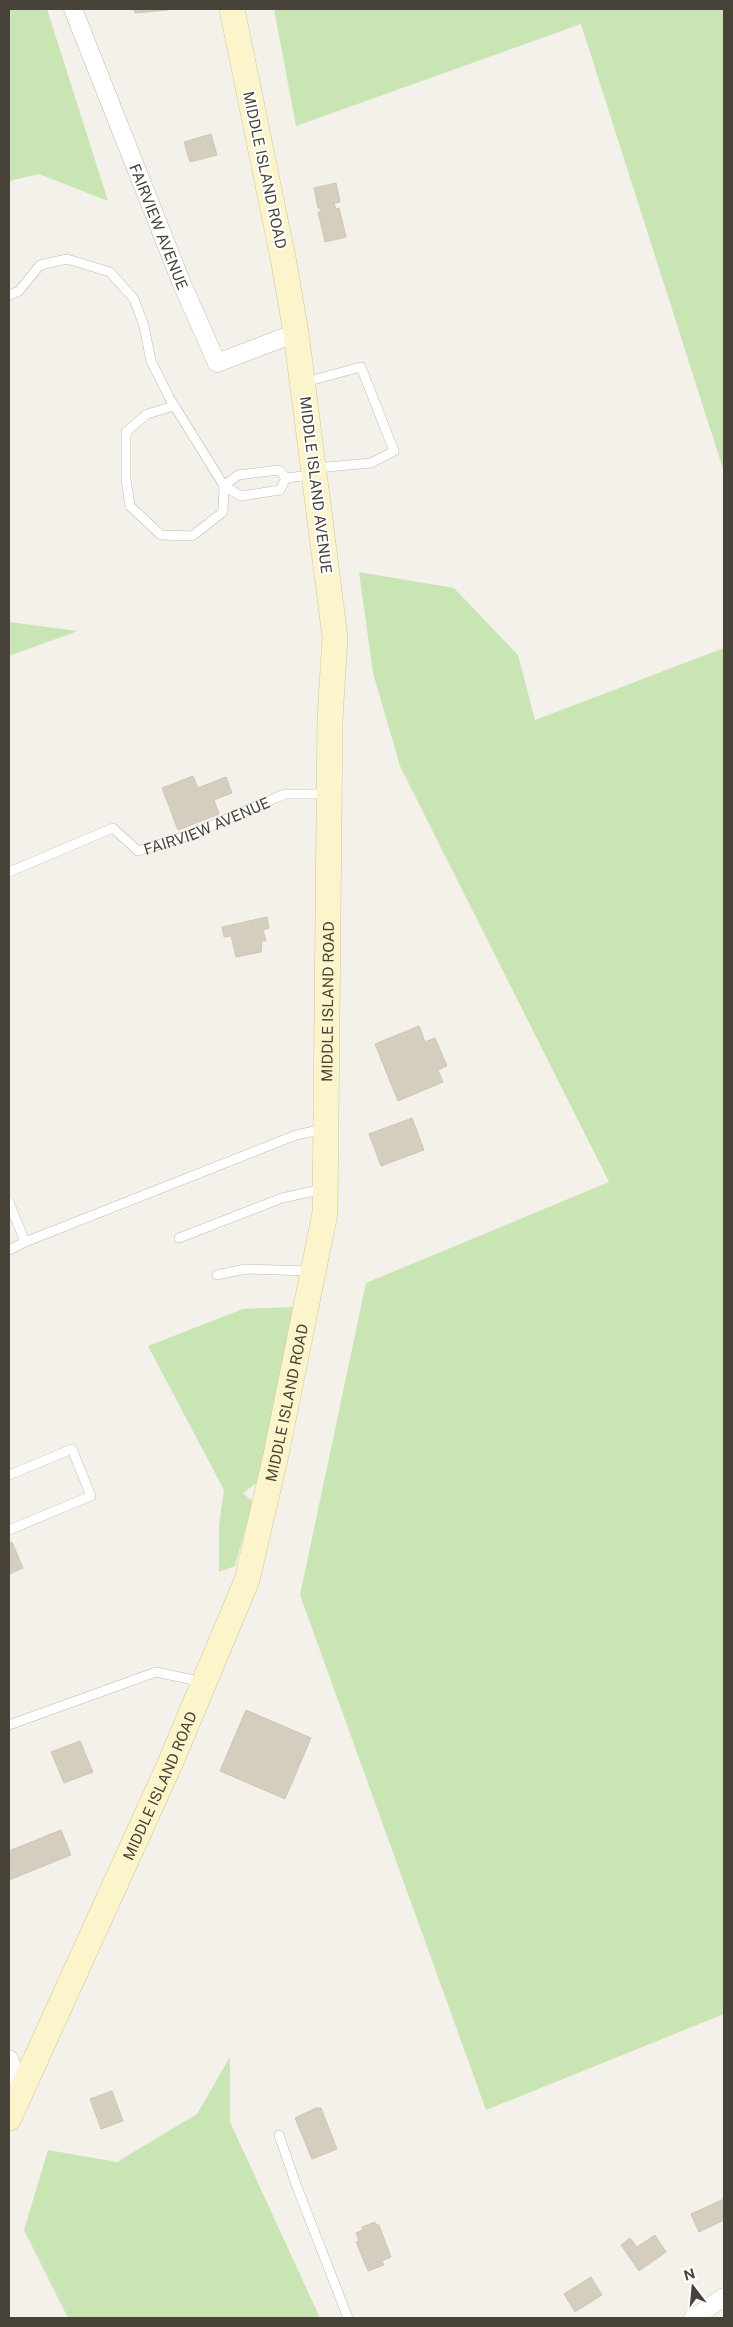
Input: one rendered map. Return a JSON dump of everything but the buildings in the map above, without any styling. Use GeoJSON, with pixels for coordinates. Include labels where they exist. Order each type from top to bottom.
{"type":"FeatureCollection","features":[{"type":"Feature","properties":{"kind":"street","name":"FAIRVIEW AVENUE"},"geometry":{"type":"LineString","coordinates":[[73,9],[182,284],[217,363],[296,333]]}},
{"type":"Feature","properties":{"kind":"street","name":"MIDDLE ISLAND ROAD"},"geometry":{"type":"LineString","coordinates":[[232,9],[284,263],[296,333]]}},
{"type":"Feature","properties":{"kind":"street","name":"MIDDLE ISLAND AVENUE"},"geometry":{"type":"LineString","coordinates":[[296,333],[335,638]]}},
{"type":"Feature","properties":{"kind":"street","name":"MIDDLE ISLAND ROAD"},"geometry":{"type":"LineString","coordinates":[[9,2118],[78,1969],[247,1580],[276,1455],[325,1213],[330,719],[335,638]]}},
{"type":"Feature","properties":{"kind":"street"},"geometry":{"type":"LineString","coordinates":[[9,2059],[21,2089]]}},
{"type":"Feature","properties":{"kind":"street"},"geometry":{"type":"LineString","coordinates":[[693,2318],[724,2297]]}},
{"type":"Feature","properties":{"kind":"lane"},"geometry":{"type":"LineString","coordinates":[[9,295],[19,291],[40,265],[67,260],[110,272],[134,299],[144,326],[151,361],[174,406],[224,486],[241,496],[280,490],[286,478]]}},
{"type":"Feature","properties":{"kind":"lane"},"geometry":{"type":"LineString","coordinates":[[286,478],[371,463],[394,451],[361,367],[302,383]]}},
{"type":"Feature","properties":{"kind":"lane"},"geometry":{"type":"LineString","coordinates":[[174,406],[147,414],[126,432],[126,479],[130,506],[161,535],[192,536],[223,512],[224,486],[238,475],[279,470],[286,478]]}},
{"type":"Feature","properties":{"kind":"lane","name":"FAIRVIEW AVENUE"},"geometry":{"type":"LineString","coordinates":[[9,872],[113,828],[138,851],[190,835],[285,794],[330,794]]}},
{"type":"Feature","properties":{"kind":"lane"},"geometry":{"type":"LineString","coordinates":[[9,1250],[288,1138],[326,1129]]}},
{"type":"Feature","properties":{"kind":"lane"},"geometry":{"type":"LineString","coordinates":[[179,1238],[282,1198],[325,1188]]}},
{"type":"Feature","properties":{"kind":"lane"},"geometry":{"type":"LineString","coordinates":[[9,1202],[25,1242]]}},
{"type":"Feature","properties":{"kind":"lane"},"geometry":{"type":"LineString","coordinates":[[217,1275],[246,1269],[285,1268],[313,1271]]}},
{"type":"Feature","properties":{"kind":"lane"},"geometry":{"type":"LineString","coordinates":[[9,1475],[72,1449],[91,1496],[9,1530]]}},
{"type":"Feature","properties":{"kind":"lane"},"geometry":{"type":"LineString","coordinates":[[9,1725],[156,1672],[204,1682]]}},
{"type":"Feature","properties":{"kind":"lane"},"geometry":{"type":"LineString","coordinates":[[279,2135],[297,2187],[348,2318]]}},
{"type":"Feature","properties":{"kind":"green space"},"geometry":{"type":"Polygon","coordinates":[[[9,9],[47,9],[108,201],[39,174],[9,181],[9,9]]]}},
{"type":"Feature","properties":{"kind":"green space"},"geometry":{"type":"Polygon","coordinates":[[[274,9],[724,9],[724,472],[581,24],[296,126],[274,9]]]}},
{"type":"Feature","properties":{"kind":"green space"},"geometry":{"type":"Polygon","coordinates":[[[359,572],[454,588],[518,655],[535,720],[724,648],[724,2014],[486,2110],[300,1595],[366,1283],[609,1182],[400,766],[373,673],[359,572]]]}},
{"type":"Feature","properties":{"kind":"green space"},"geometry":{"type":"Polygon","coordinates":[[[9,622],[78,631],[9,656],[9,622]]]}},
{"type":"Feature","properties":{"kind":"green space"},"geometry":{"type":"Polygon","coordinates":[[[293,1307],[280,1396],[258,1482],[243,1493],[253,1502],[235,1566],[219,1572],[219,1525],[224,1490],[148,1346],[243,1309],[293,1307]]]}},
{"type":"Feature","properties":{"kind":"green space"},"geometry":{"type":"Polygon","coordinates":[[[230,2057],[230,2122],[320,2318],[68,2318],[24,2230],[48,2150],[117,2162],[197,2114],[230,2057]]]}}]}
